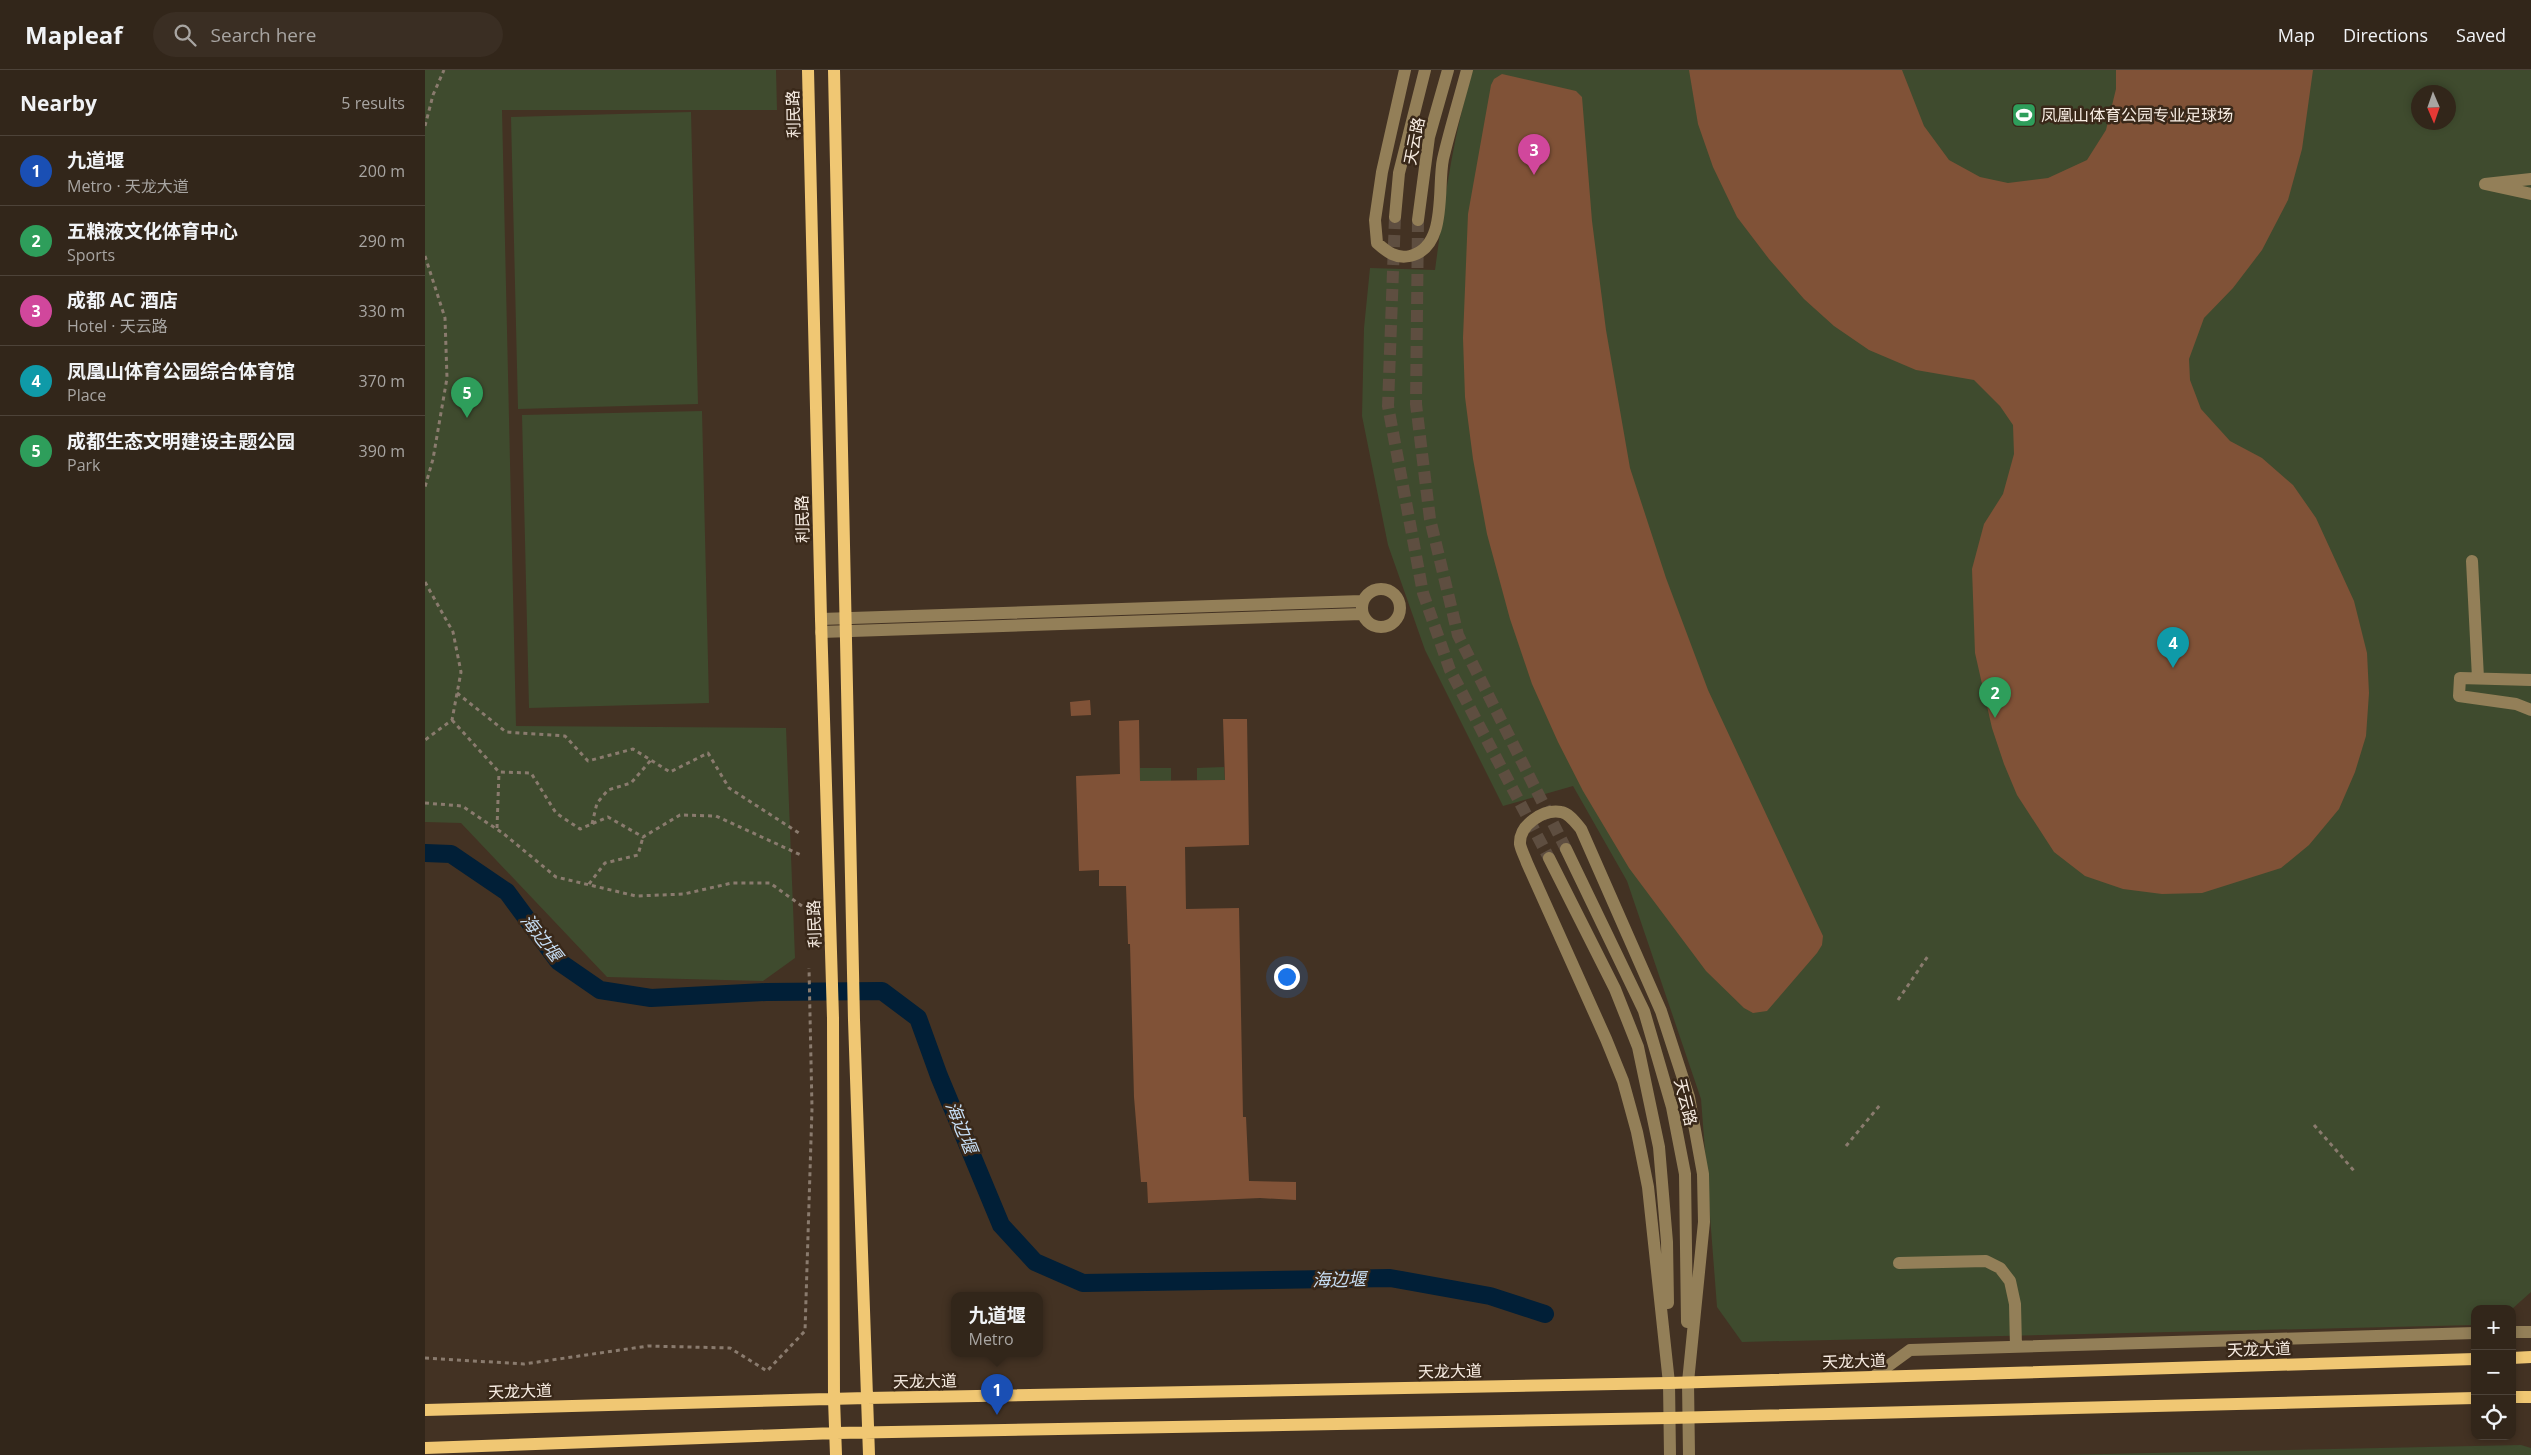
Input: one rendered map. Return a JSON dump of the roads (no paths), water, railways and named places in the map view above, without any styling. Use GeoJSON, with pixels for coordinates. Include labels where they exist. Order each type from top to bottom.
{"type":"FeatureCollection","features":[{"type":"Feature","properties":{"kind":"main road","name":"利民路"},"geometry":{"type":"LineString","coordinates":[[808,70],[821,625],[833,1018],[834,1399],[836,1455]]}},
{"type":"Feature","properties":{"kind":"main road"},"geometry":{"type":"LineString","coordinates":[[834,70],[854,1020],[869,1455]]}},
{"type":"Feature","properties":{"kind":"main road"},"geometry":{"type":"LineString","coordinates":[[2516,1358],[2531,1357]]}},
{"type":"Feature","properties":{"kind":"main road","name":"天龙大道"},"geometry":{"type":"LineString","coordinates":[[425,1410],[867,1398],[1669,1383],[2471,1359]]}},
{"type":"Feature","properties":{"kind":"main road"},"geometry":{"type":"LineString","coordinates":[[2516,1397],[2531,1396]]}},
{"type":"Feature","properties":{"kind":"main road"},"geometry":{"type":"LineString","coordinates":[[425,1448],[836,1433],[1669,1418],[2471,1398]]}},
{"type":"Feature","properties":{"kind":"street"},"geometry":{"type":"LineString","coordinates":[[1405,70],[1382,172],[1375,220],[1377,243],[1387,253],[1402,258],[1413,256],[1428,248],[1435,236],[1443,161],[1467,70]]}},
{"type":"Feature","properties":{"kind":"street","name":"天云路"},"geometry":{"type":"LineString","coordinates":[[1395,217],[1399,173],[1425,70]]}},
{"type":"Feature","properties":{"kind":"street","name":"天云路"},"geometry":{"type":"LineString","coordinates":[[1418,220],[1429,137],[1448,70]]}},
{"type":"Feature","properties":{"kind":"street"},"geometry":{"type":"LineString","coordinates":[[2531,179],[2485,184],[2531,194]]}},
{"type":"Feature","properties":{"kind":"street"},"geometry":{"type":"LineString","coordinates":[[2471,561],[2477,678]]}},
{"type":"Feature","properties":{"kind":"street"},"geometry":{"type":"LineString","coordinates":[[1362,607],[846,632],[821,625],[846,618],[1362,607]]}},
{"type":"Feature","properties":{"kind":"street"},"geometry":{"type":"LineString","coordinates":[[2531,680],[2460,678],[2459,696],[2516,704],[2531,710]]}},
{"type":"Feature","properties":{"kind":"street"},"geometry":{"type":"LineString","coordinates":[[1669,1383],[1648,1187],[1623,1081],[1520,844],[1525,827],[1541,814],[1561,812],[1571,817],[1581,829],[1661,1011],[1689,1097],[1703,1174],[1704,1222],[1688,1382],[1689,1455]]}},
{"type":"Feature","properties":{"kind":"street","name":"天云路"},"geometry":{"type":"LineString","coordinates":[[1566,849],[1644,1011],[1672,1107],[1685,1174],[1688,1382]]}},
{"type":"Feature","properties":{"kind":"street"},"geometry":{"type":"LineString","coordinates":[[1549,858],[1615,989],[1638,1047],[1659,1147],[1667,1242],[1670,1455]]}},
{"type":"Feature","properties":{"kind":"street"},"geometry":{"type":"LineString","coordinates":[[1899,1263],[1986,1261],[1999,1268],[2009,1280],[2015,1304],[2016,1346]]}},
{"type":"Feature","properties":{"kind":"street"},"geometry":{"type":"LineString","coordinates":[[2516,1332],[2531,1332]]}},
{"type":"Feature","properties":{"kind":"street"},"geometry":{"type":"LineString","coordinates":[[1873,1377],[1910,1350],[2471,1333]]}},
{"type":"Feature","properties":{"kind":"waterway","name":"海边堰"},"geometry":{"type":"LineString","coordinates":[[425,853],[451,854],[507,892],[558,961],[600,990],[651,998],[766,992],[882,991],[918,1018],[939,1076],[1001,1225],[1035,1262],[1083,1283],[1390,1278],[1490,1296],[1545,1314]]}},
{"type":"Feature","properties":{"kind":"tunnel"},"geometry":{"type":"LineString","coordinates":[[1395,217],[1388,406],[1423,593],[1450,670],[1549,858]]}},
{"type":"Feature","properties":{"kind":"tunnel"},"geometry":{"type":"LineString","coordinates":[[1418,220],[1416,404],[1430,519],[1458,635],[1566,849]]}},
{"type":"Feature","properties":{"kind":"place","name":"凤凰山体育公园专业足球场"},"geometry":{"type":"Point","coordinates":[2024,115]}},
{"type":"Feature","properties":{"kind":"place","name":"成都 AC 酒店"},"geometry":{"type":"Point","coordinates":[1534,175]}},
{"type":"Feature","properties":{"kind":"place","name":"成都生态文明建设主题公园"},"geometry":{"type":"Point","coordinates":[467,418]}},
{"type":"Feature","properties":{"kind":"place","name":"凤凰山体育公园综合体育馆"},"geometry":{"type":"Point","coordinates":[2173,668]}},
{"type":"Feature","properties":{"kind":"place","name":"五粮液文化体育中心"},"geometry":{"type":"Point","coordinates":[1995,718]}},
{"type":"Feature","properties":{"kind":"place","name":"九道堰"},"geometry":{"type":"Point","coordinates":[997,1415]}}]}
